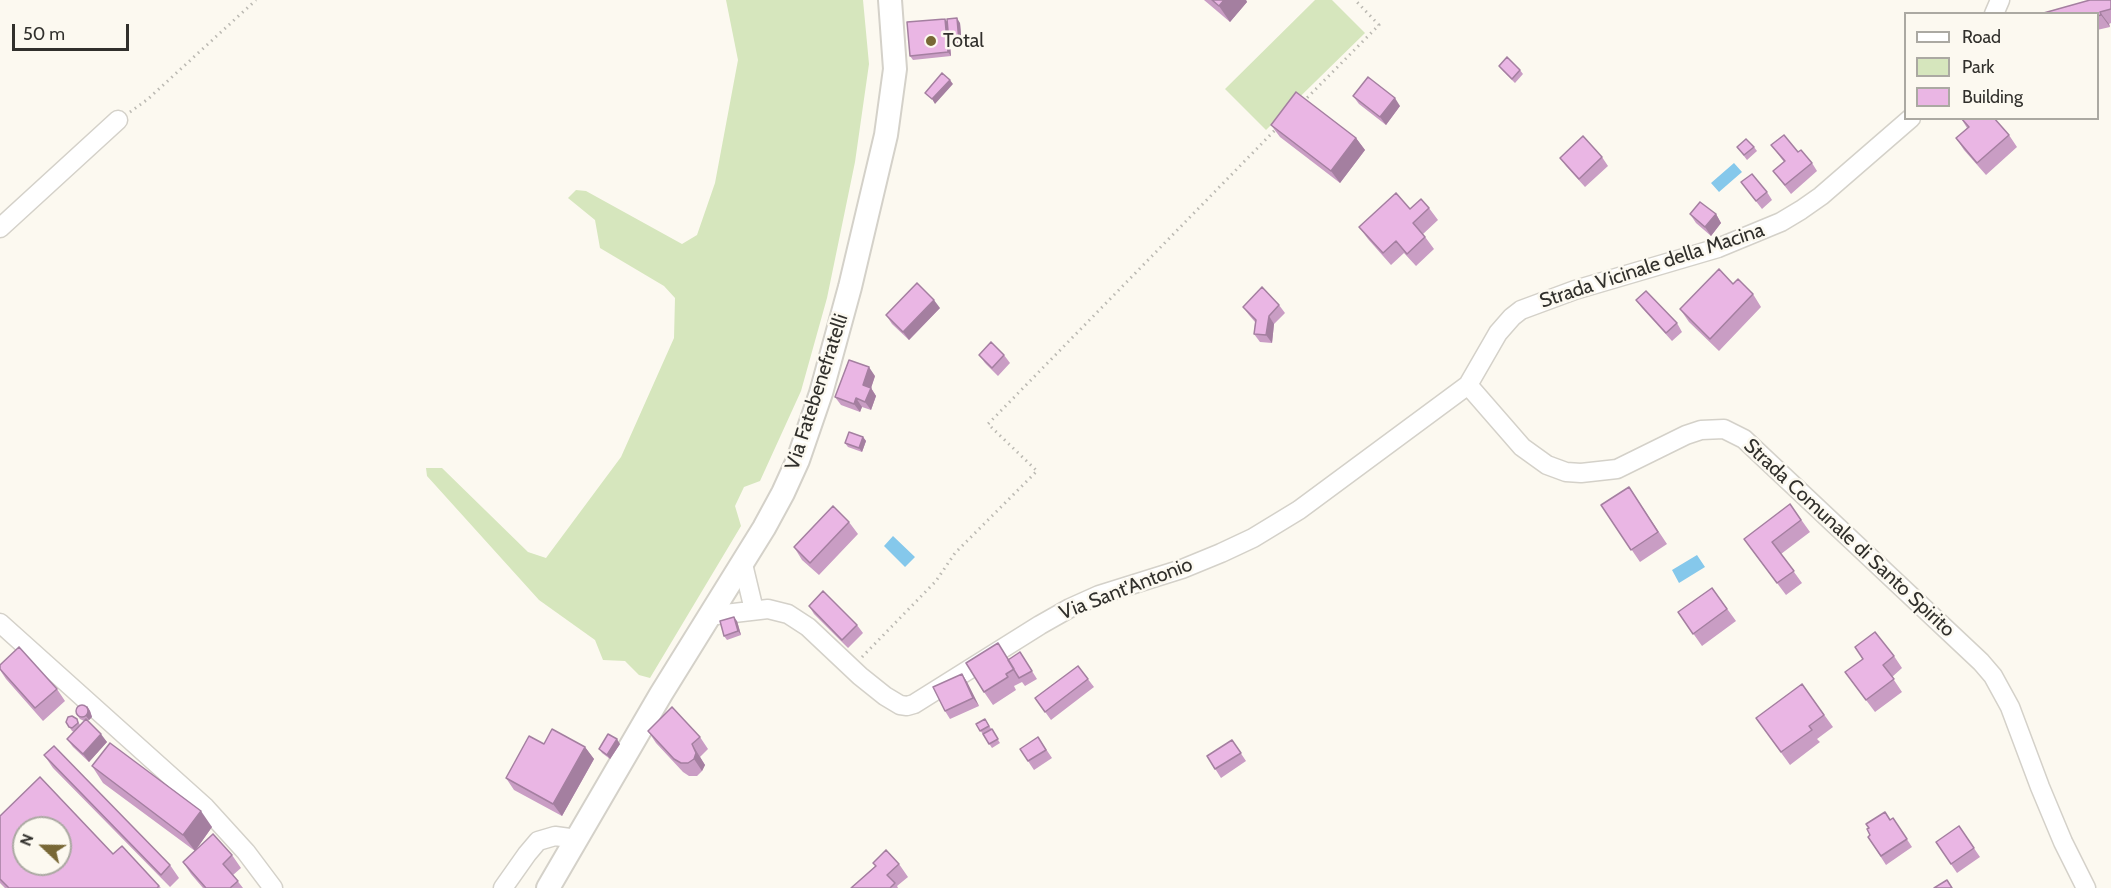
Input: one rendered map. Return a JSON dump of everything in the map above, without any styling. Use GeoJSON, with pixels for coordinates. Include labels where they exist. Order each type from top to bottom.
{"type":"FeatureCollection","features":[{"type":"Feature","properties":{"kind":"street","name":"Via Fatebenefratelli"},"geometry":{"type":"LineString","coordinates":[[548,888],[708,616],[743,564],[783,493],[798,460],[819,400],[875,184],[895,69],[890,0]]}},
{"type":"Feature","properties":{"kind":"street"},"geometry":{"type":"LineString","coordinates":[[0,228],[118,120]]}},
{"type":"Feature","properties":{"kind":"street","name":"Strada Vicinale della Macina"},"geometry":{"type":"LineString","coordinates":[[1468,385],[1498,333],[1521,310],[1575,290],[1718,248],[1781,222],[1821,195],[1909,120]]}},
{"type":"Feature","properties":{"kind":"street","name":"Via Sant'Antonio"},"geometry":{"type":"LineString","coordinates":[[708,616],[754,610],[775,610],[795,618],[808,627],[873,687],[896,703],[907,706],[914,704],[1070,608],[1099,595],[1182,569],[1270,528],[1322,494],[1468,385]]}},
{"type":"Feature","properties":{"kind":"street","name":"Strada Comunale di Santo Spirito"},"geometry":{"type":"LineString","coordinates":[[1468,385],[1522,447],[1547,465],[1566,472],[1587,473],[1617,469],[1701,430],[1724,429],[1744,439],[1993,676],[2010,707],[2058,831],[2086,888]]}},
{"type":"Feature","properties":{"kind":"street"},"geometry":{"type":"LineString","coordinates":[[743,564],[754,610]]}},
{"type":"Feature","properties":{"kind":"street"},"geometry":{"type":"LineString","coordinates":[[0,623],[205,807],[246,852],[273,888]]}},
{"type":"Feature","properties":{"kind":"street"},"geometry":{"type":"LineString","coordinates":[[503,888],[538,841],[555,836],[577,839]]}},
{"type":"Feature","properties":{"kind":"path"},"geometry":{"type":"LineString","coordinates":[[118,120],[148,99],[256,0]]}},
{"type":"Feature","properties":{"kind":"path"},"geometry":{"type":"LineString","coordinates":[[1296,110],[1379,25],[1355,0]]}},
{"type":"Feature","properties":{"kind":"path"},"geometry":{"type":"LineString","coordinates":[[851,668],[936,581],[956,553],[1037,471],[988,424],[1279,127]]}},
{"type":"Feature","properties":{"kind":"green space"},"geometry":{"type":"Polygon","coordinates":[[[726,0],[863,0],[869,64],[855,162],[827,298],[801,391],[760,481],[744,487],[735,506],[741,526],[650,678],[639,675],[625,661],[603,660],[595,640],[539,600],[427,476],[426,468],[442,468],[528,552],[546,558],[621,457],[674,338],[675,298],[664,286],[600,248],[595,220],[568,198],[576,190],[586,191],[682,244],[697,235],[715,183],[738,60],[726,0]]]}},
{"type":"Feature","properties":{"kind":"green space"},"geometry":{"type":"Polygon","coordinates":[[[1315,0],[1332,0],[1365,33],[1266,130],[1225,89],[1315,0]]]}},
{"type":"Feature","properties":{"kind":"water"},"geometry":{"type":"Polygon","coordinates":[[[1734,163],[1742,172],[1719,192],[1711,183],[1734,163]]]}},
{"type":"Feature","properties":{"kind":"water"},"geometry":{"type":"Polygon","coordinates":[[[893,536],[915,557],[905,567],[884,546],[893,536]]]}},
{"type":"Feature","properties":{"kind":"water"},"geometry":{"type":"Polygon","coordinates":[[[1697,555],[1705,567],[1679,583],[1672,570],[1697,555]]]}},
{"type":"Feature","properties":{"kind":"building"},"geometry":{"type":"Polygon","coordinates":[[[1212,0],[1224,0],[1219,6],[1212,0]]]}},
{"type":"Feature","properties":{"kind":"building"},"geometry":{"type":"Polygon","coordinates":[[[2090,0],[2111,0],[2111,9],[2100,12],[2099,16],[2099,12],[2047,12],[2090,0]]]}},
{"type":"Feature","properties":{"kind":"building"},"geometry":{"type":"Polygon","coordinates":[[[957,18],[959,42],[949,43],[947,19],[957,18]]]}},
{"type":"Feature","properties":{"kind":"building","name":"Total"},"geometry":{"type":"Polygon","coordinates":[[[945,19],[948,52],[910,56],[907,22],[945,19]]]}},
{"type":"Feature","properties":{"kind":"building"},"geometry":{"type":"Polygon","coordinates":[[[1507,57],[1520,70],[1512,79],[1499,66],[1507,57]]]}},
{"type":"Feature","properties":{"kind":"building"},"geometry":{"type":"Polygon","coordinates":[[[942,73],[950,80],[932,99],[925,93],[942,73]]]}},
{"type":"Feature","properties":{"kind":"building"},"geometry":{"type":"Polygon","coordinates":[[[1368,77],[1395,98],[1380,117],[1353,96],[1368,77]]]}},
{"type":"Feature","properties":{"kind":"building"},"geometry":{"type":"Polygon","coordinates":[[[1296,92],[1356,138],[1331,171],[1271,125],[1296,92]]]}},
{"type":"Feature","properties":{"kind":"building"},"geometry":{"type":"Polygon","coordinates":[[[1963,120],[1996,120],[2009,135],[1977,163],[1956,138],[1969,127],[1963,120]]]}},
{"type":"Feature","properties":{"kind":"building"},"geometry":{"type":"Polygon","coordinates":[[[1784,135],[1798,152],[1801,150],[1812,163],[1785,185],[1773,171],[1785,161],[1771,145],[1784,135]]]}},
{"type":"Feature","properties":{"kind":"building"},"geometry":{"type":"Polygon","coordinates":[[[1583,136],[1602,157],[1579,179],[1560,158],[1583,136]]]}},
{"type":"Feature","properties":{"kind":"building"},"geometry":{"type":"Polygon","coordinates":[[[1746,139],[1754,147],[1744,155],[1737,147],[1746,139]]]}},
{"type":"Feature","properties":{"kind":"building"},"geometry":{"type":"Polygon","coordinates":[[[1752,174],[1767,192],[1756,201],[1741,182],[1752,174]]]}},
{"type":"Feature","properties":{"kind":"building"},"geometry":{"type":"Polygon","coordinates":[[[1396,193],[1410,209],[1421,199],[1429,208],[1413,223],[1425,237],[1407,254],[1396,241],[1383,253],[1359,227],[1396,193]]]}},
{"type":"Feature","properties":{"kind":"building"},"geometry":{"type":"Polygon","coordinates":[[[1700,202],[1716,214],[1705,227],[1690,214],[1700,202]]]}},
{"type":"Feature","properties":{"kind":"building"},"geometry":{"type":"Polygon","coordinates":[[[1719,269],[1733,284],[1738,279],[1753,294],[1710,339],[1680,309],[1719,269]]]}},
{"type":"Feature","properties":{"kind":"building"},"geometry":{"type":"Polygon","coordinates":[[[917,283],[934,300],[903,332],[886,315],[917,283]]]}},
{"type":"Feature","properties":{"kind":"building"},"geometry":{"type":"Polygon","coordinates":[[[1262,287],[1279,305],[1269,316],[1266,335],[1254,334],[1256,320],[1243,307],[1262,287]]]}},
{"type":"Feature","properties":{"kind":"building"},"geometry":{"type":"Polygon","coordinates":[[[1646,291],[1677,323],[1666,333],[1636,300],[1646,291]]]}},
{"type":"Feature","properties":{"kind":"building"},"geometry":{"type":"Polygon","coordinates":[[[991,342],[1004,355],[992,368],[979,355],[991,342]]]}},
{"type":"Feature","properties":{"kind":"building"},"geometry":{"type":"Polygon","coordinates":[[[849,360],[869,367],[863,385],[871,388],[865,402],[856,398],[854,404],[835,397],[849,360]]]}},
{"type":"Feature","properties":{"kind":"building"},"geometry":{"type":"Polygon","coordinates":[[[849,432],[863,437],[859,448],[845,443],[849,432]]]}},
{"type":"Feature","properties":{"kind":"building"},"geometry":{"type":"Polygon","coordinates":[[[1629,487],[1658,532],[1631,550],[1601,505],[1629,487]]]}},
{"type":"Feature","properties":{"kind":"building"},"geometry":{"type":"Polygon","coordinates":[[[1790,504],[1801,520],[1772,542],[1794,571],[1777,583],[1744,539],[1790,504]]]}},
{"type":"Feature","properties":{"kind":"building"},"geometry":{"type":"Polygon","coordinates":[[[833,506],[849,522],[810,563],[794,547],[833,506]]]}},
{"type":"Feature","properties":{"kind":"building"},"geometry":{"type":"Polygon","coordinates":[[[1712,588],[1727,609],[1693,634],[1678,612],[1712,588]]]}},
{"type":"Feature","properties":{"kind":"building"},"geometry":{"type":"Polygon","coordinates":[[[823,591],[857,625],[842,640],[809,606],[823,591]]]}},
{"type":"Feature","properties":{"kind":"building"},"geometry":{"type":"Polygon","coordinates":[[[734,617],[738,631],[724,636],[720,621],[734,617]]]}},
{"type":"Feature","properties":{"kind":"building"},"geometry":{"type":"Polygon","coordinates":[[[1875,632],[1894,656],[1883,665],[1894,679],[1866,700],[1845,672],[1863,659],[1855,647],[1875,632]]]}},
{"type":"Feature","properties":{"kind":"building"},"geometry":{"type":"Polygon","coordinates":[[[998,643],[1014,669],[1006,674],[1008,677],[984,692],[966,663],[998,643]]]}},
{"type":"Feature","properties":{"kind":"building"},"geometry":{"type":"Polygon","coordinates":[[[19,647],[57,689],[35,708],[0,669],[0,665],[19,647]]]}},
{"type":"Feature","properties":{"kind":"building"},"geometry":{"type":"Polygon","coordinates":[[[1020,652],[1032,671],[1019,678],[1008,660],[1020,652]]]}},
{"type":"Feature","properties":{"kind":"building"},"geometry":{"type":"Polygon","coordinates":[[[1078,666],[1088,679],[1045,712],[1035,698],[1078,666]]]}},
{"type":"Feature","properties":{"kind":"building"},"geometry":{"type":"Polygon","coordinates":[[[962,674],[973,698],[945,711],[933,687],[962,674]]]}},
{"type":"Feature","properties":{"kind":"building"},"geometry":{"type":"Polygon","coordinates":[[[1802,684],[1824,715],[1809,726],[1812,730],[1781,752],[1756,718],[1802,684]]]}},
{"type":"Feature","properties":{"kind":"building"},"geometry":{"type":"Polygon","coordinates":[[[84,705],[88,711],[84,717],[80,717],[76,709],[84,705]]]}},
{"type":"Feature","properties":{"kind":"building"},"geometry":{"type":"Polygon","coordinates":[[[672,707],[700,737],[692,744],[696,753],[694,759],[688,763],[681,763],[674,759],[648,731],[672,707]]]}},
{"type":"Feature","properties":{"kind":"building"},"geometry":{"type":"Polygon","coordinates":[[[72,716],[77,719],[78,723],[72,728],[66,722],[68,717],[72,716]]]}},
{"type":"Feature","properties":{"kind":"building"},"geometry":{"type":"Polygon","coordinates":[[[86,719],[101,734],[83,754],[67,739],[86,719]]]}},
{"type":"Feature","properties":{"kind":"building"},"geometry":{"type":"Polygon","coordinates":[[[985,719],[989,726],[980,731],[976,724],[985,719]]]}},
{"type":"Feature","properties":{"kind":"building"},"geometry":{"type":"Polygon","coordinates":[[[552,729],[585,747],[553,804],[506,778],[529,736],[544,744],[552,729]]]}},
{"type":"Feature","properties":{"kind":"building"},"geometry":{"type":"Polygon","coordinates":[[[992,729],[998,739],[989,744],[983,734],[992,729]]]}},
{"type":"Feature","properties":{"kind":"building"},"geometry":{"type":"Polygon","coordinates":[[[608,734],[617,739],[607,755],[599,749],[608,734]]]}},
{"type":"Feature","properties":{"kind":"building"},"geometry":{"type":"Polygon","coordinates":[[[1038,737],[1046,750],[1028,761],[1020,749],[1038,737]]]}},
{"type":"Feature","properties":{"kind":"building"},"geometry":{"type":"Polygon","coordinates":[[[1232,740],[1241,753],[1215,769],[1207,756],[1232,740]]]}},
{"type":"Feature","properties":{"kind":"building"},"geometry":{"type":"Polygon","coordinates":[[[110,743],[201,811],[183,835],[92,766],[110,743]]]}},
{"type":"Feature","properties":{"kind":"building"},"geometry":{"type":"Polygon","coordinates":[[[54,746],[170,865],[161,875],[44,755],[54,746]]]}},
{"type":"Feature","properties":{"kind":"building"},"geometry":{"type":"Polygon","coordinates":[[[40,777],[113,854],[122,846],[159,886],[157,888],[9,888],[0,879],[0,816],[40,777]]]}},
{"type":"Feature","properties":{"kind":"building"},"geometry":{"type":"Polygon","coordinates":[[[1885,812],[1890,820],[1893,818],[1907,839],[1881,856],[1868,837],[1870,835],[1867,829],[1869,828],[1866,824],[1885,812]]]}},
{"type":"Feature","properties":{"kind":"building"},"geometry":{"type":"Polygon","coordinates":[[[1959,826],[1974,848],[1951,864],[1936,842],[1959,826]]]}},
{"type":"Feature","properties":{"kind":"building"},"geometry":{"type":"Polygon","coordinates":[[[213,834],[232,855],[223,864],[238,881],[230,888],[206,888],[183,862],[213,834]]]}},
{"type":"Feature","properties":{"kind":"building"},"geometry":{"type":"Polygon","coordinates":[[[886,850],[899,864],[887,875],[895,883],[890,888],[851,888],[876,866],[873,863],[886,850]]]}},
{"type":"Feature","properties":{"kind":"building"},"geometry":{"type":"Polygon","coordinates":[[[1947,880],[1952,888],[1934,888],[1947,880]]]}},
{"type":"Feature","properties":{"kind":"place","name":"Total"},"geometry":{"type":"Point","coordinates":[931,41]}}]}
